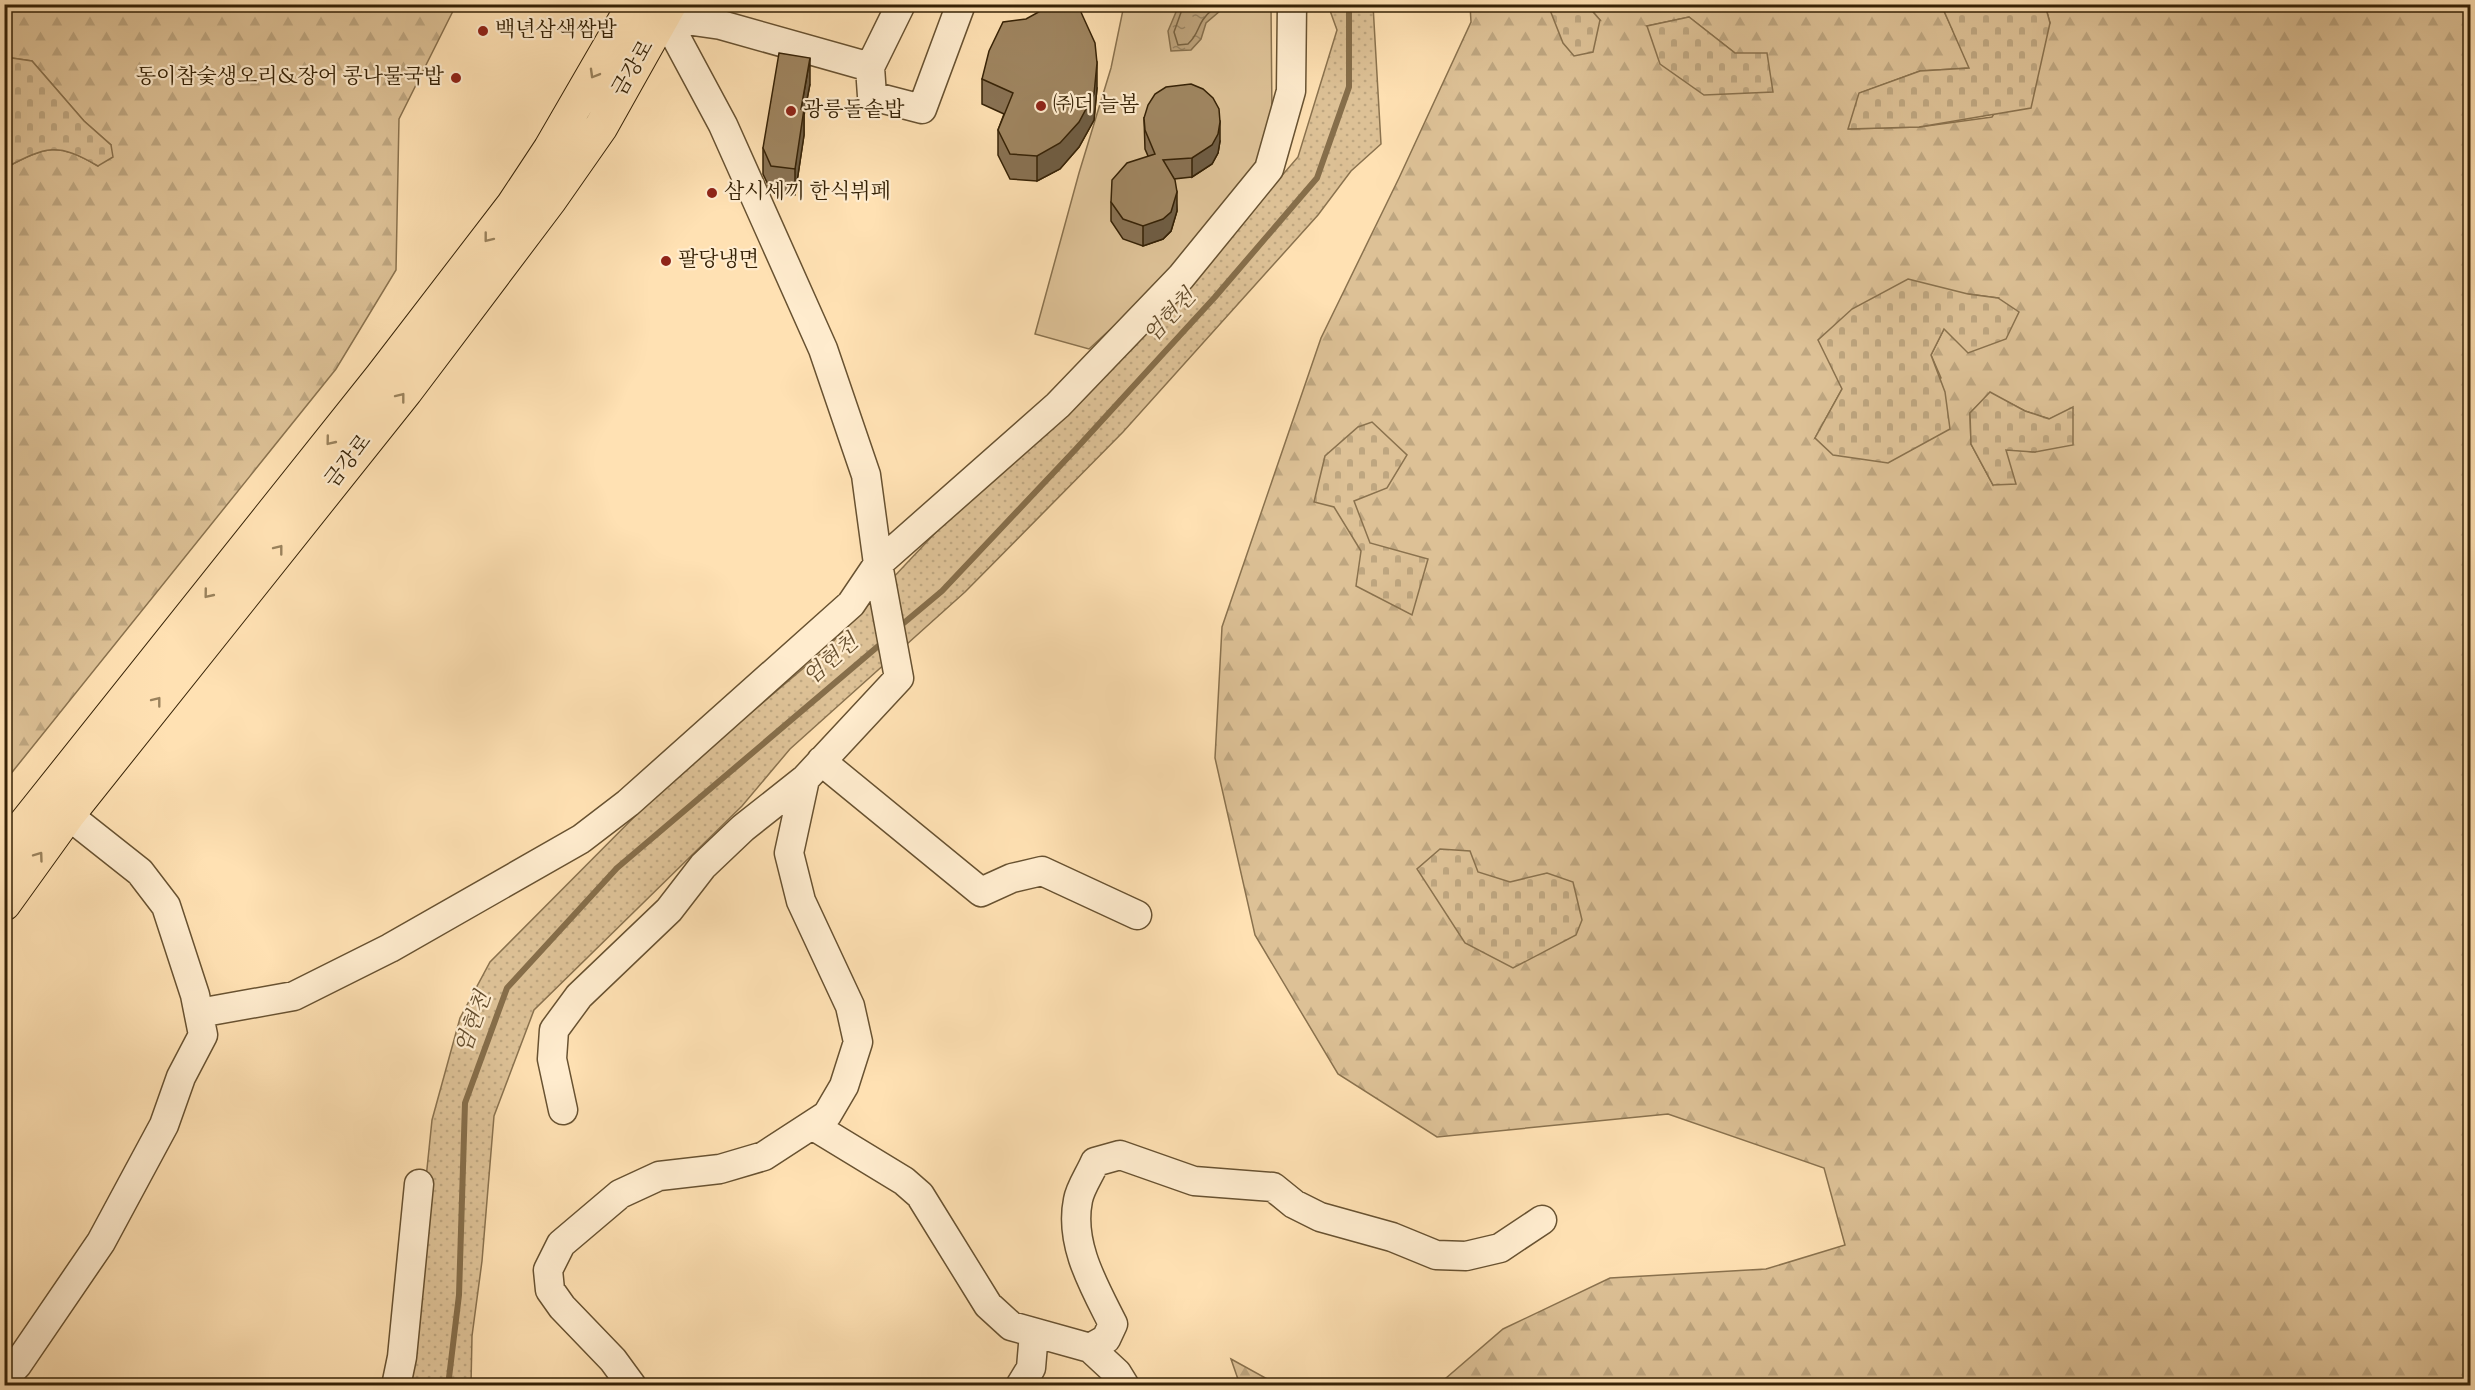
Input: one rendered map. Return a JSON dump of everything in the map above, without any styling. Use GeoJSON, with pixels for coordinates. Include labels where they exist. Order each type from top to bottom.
{"type":"FeatureCollection","features":[{"type":"Feature","properties":{"kind":"main road","name":"금강로"},"geometry":{"type":"LineString","coordinates":[[4,850],[374,386],[513,205],[550,149],[634,5]]}},
{"type":"Feature","properties":{"kind":"main road","name":"금강로"},"geometry":{"type":"LineString","coordinates":[[4,904],[68,815],[406,391],[550,200],[601,127],[667,11]]}},
{"type":"Feature","properties":{"kind":"street"},"geometry":{"type":"LineString","coordinates":[[901,4],[870,67],[872,96],[922,109],[961,4]]}},
{"type":"Feature","properties":{"kind":"street"},"geometry":{"type":"LineString","coordinates":[[199,1013],[294,996],[390,948],[581,838],[628,803],[851,604],[878,564],[1058,405],[1181,277],[1269,170],[1291,91],[1292,4]]}},
{"type":"Feature","properties":{"kind":"street"},"geometry":{"type":"LineString","coordinates":[[634,5],[721,25],[870,67]]}},
{"type":"Feature","properties":{"kind":"street"},"geometry":{"type":"LineString","coordinates":[[563,1110],[552,1059],[554,1030],[579,996],[669,910],[703,866],[743,828],[813,770],[899,678],[878,564],[866,475],[823,349],[723,125],[667,11]]}},
{"type":"Feature","properties":{"kind":"street"},"geometry":{"type":"LineString","coordinates":[[813,770],[981,892],[1012,879],[1042,871],[1137,915]]}},
{"type":"Feature","properties":{"kind":"street"},"geometry":{"type":"LineString","coordinates":[[632,1386],[613,1360],[562,1307],[550,1290],[548,1270],[561,1244],[621,1194],[649,1180],[659,1176],[720,1169],[764,1156],[827,1115],[844,1086],[858,1042],[850,1006],[801,901],[789,853],[813,770]]}},
{"type":"Feature","properties":{"kind":"street"},"geometry":{"type":"LineString","coordinates":[[4,1379],[17,1365],[101,1242],[164,1125],[180,1077],[203,1035],[199,1013],[166,906],[140,872],[68,815]]}},
{"type":"Feature","properties":{"kind":"street"},"geometry":{"type":"LineString","coordinates":[[812,1125],[904,1181],[920,1195],[988,1305],[1011,1326],[1090,1348],[1117,1373],[1125,1386]]}},
{"type":"Feature","properties":{"kind":"street"},"geometry":{"type":"LineString","coordinates":[[1090,1348],[1106,1339],[1113,1324],[1095,1289],[1076,1239],[1078,1199],[1095,1162],[1120,1155],[1194,1181],[1273,1187],[1294,1204],[1320,1217],[1392,1237],[1436,1255],[1466,1256],[1500,1248],[1542,1220]]}},
{"type":"Feature","properties":{"kind":"street"},"geometry":{"type":"LineString","coordinates":[[396,1386],[402,1357],[419,1184]]}},
{"type":"Feature","properties":{"kind":"street"},"geometry":{"type":"LineString","coordinates":[[1020,1386],[1030,1368],[1034,1333]]}},
{"type":"Feature","properties":{"kind":"green space"},"geometry":{"type":"Polygon","coordinates":[[[5,5],[456,5],[399,119],[396,270],[336,369],[5,781],[5,168],[31,155],[52,150],[72,153],[98,166],[111,145],[84,121],[32,61],[5,57],[5,5]]]}},
{"type":"Feature","properties":{"kind":"green space"},"geometry":{"type":"Polygon","coordinates":[[[1124,5],[1271,5],[1272,118],[1254,173],[1167,277],[1089,349],[1035,334],[1079,173],[1111,68],[1124,5]]]}},
{"type":"Feature","properties":{"kind":"green space"},"geometry":{"type":"Polygon","coordinates":[[[1328,5],[1373,5],[1381,144],[1351,171],[1318,215],[1123,432],[965,592],[790,749],[742,806],[534,1010],[494,1116],[482,1261],[472,1336],[471,1385],[400,1386],[413,1305],[432,1120],[460,1018],[490,962],[668,783],[826,649],[953,514],[1134,347],[1298,157],[1337,30],[1328,5]]]}},
{"type":"Feature","properties":{"kind":"green space"},"geometry":{"type":"Polygon","coordinates":[[[1470,5],[1552,5],[1551,10],[1600,20],[1587,5],[1947,5],[1944,11],[1970,68],[1920,71],[1860,93],[1849,129],[1919,127],[1992,117],[2050,23],[2045,5],[2470,5],[2470,1385],[1438,1385],[1503,1329],[1610,1278],[1766,1269],[1845,1245],[1824,1168],[1668,1114],[1437,1137],[1338,1074],[1255,935],[1215,758],[1222,627],[1321,338],[1399,178],[1471,22],[1470,5]],[[1689,17],[1647,26],[1735,53],[1689,17]],[[1968,294],[1842,389],[1815,438],[1941,378],[1931,355],[1944,329],[1998,298],[1968,294]],[[1990,393],[1970,413],[1971,444],[1993,485],[2006,449],[2035,452],[2073,408],[2050,419],[2025,411],[1990,393]]]}},
{"type":"Feature","properties":{"kind":"green space"},"geometry":{"type":"Polygon","coordinates":[[[1552,5],[1587,5],[1600,20],[1593,52],[1574,56],[1563,43],[1550,10],[1552,5]]]}},
{"type":"Feature","properties":{"kind":"green space"},"geometry":{"type":"Polygon","coordinates":[[[1947,5],[2045,5],[2050,23],[2031,108],[1919,127],[1848,129],[1859,93],[1920,71],[1969,68],[1944,11],[1947,5]]]}},
{"type":"Feature","properties":{"kind":"green space"},"geometry":{"type":"Polygon","coordinates":[[[1689,17],[1735,53],[1767,53],[1773,92],[1704,95],[1660,64],[1647,26],[1689,17]]]}},
{"type":"Feature","properties":{"kind":"green space"},"geometry":{"type":"Polygon","coordinates":[[[5,57],[32,61],[84,121],[111,145],[113,157],[98,166],[62,150],[42,151],[5,168],[5,57]]]}},
{"type":"Feature","properties":{"kind":"green space"},"geometry":{"type":"Polygon","coordinates":[[[1908,279],[1968,294],[1998,298],[2019,312],[2006,339],[1968,353],[1944,329],[1931,355],[1945,392],[1950,429],[1888,463],[1833,455],[1815,438],[1842,389],[1818,340],[1852,309],[1908,279]]]}},
{"type":"Feature","properties":{"kind":"green space"},"geometry":{"type":"Polygon","coordinates":[[[1990,392],[2025,411],[2049,419],[2073,407],[2073,445],[2035,452],[2006,450],[2016,484],[1993,485],[1971,444],[1970,413],[1990,392]]]}},
{"type":"Feature","properties":{"kind":"green space"},"geometry":{"type":"Polygon","coordinates":[[[1372,422],[1407,455],[1387,488],[1354,501],[1370,543],[1428,559],[1412,615],[1356,586],[1361,551],[1334,507],[1314,502],[1325,456],[1358,427],[1372,422]]]}},
{"type":"Feature","properties":{"kind":"green space"},"geometry":{"type":"Polygon","coordinates":[[[1440,849],[1470,851],[1478,872],[1510,882],[1547,873],[1573,882],[1582,920],[1576,935],[1513,968],[1465,943],[1417,869],[1440,849]]]}},
{"type":"Feature","properties":{"kind":"green space"},"geometry":{"type":"Polygon","coordinates":[[[1231,1359],[1278,1385],[1240,1385],[1231,1359]]]}},
{"type":"Feature","properties":{"kind":"water"},"geometry":{"type":"Polygon","coordinates":[[[1179,5],[1219,5],[1220,11],[1206,23],[1201,39],[1191,50],[1171,51],[1168,31],[1179,5]]]}},
{"type":"Feature","properties":{"kind":"building"},"geometry":{"type":"Polygon","coordinates":[[[1053,4],[1062,4],[1080,10],[1095,43],[1097,63],[1094,94],[1079,122],[1060,143],[1037,156],[1010,154],[998,130],[1013,93],[982,79],[989,51],[1003,22],[1026,19],[1053,4]]]}},
{"type":"Feature","properties":{"kind":"building"},"geometry":{"type":"Polygon","coordinates":[[[779,53],[810,58],[801,109],[804,109],[795,169],[771,166],[763,148],[779,53]]]}},
{"type":"Feature","properties":{"kind":"building"},"geometry":{"type":"Polygon","coordinates":[[[1191,84],[1203,89],[1213,98],[1219,109],[1218,134],[1212,145],[1192,158],[1163,160],[1175,180],[1177,192],[1171,212],[1163,219],[1143,226],[1123,219],[1111,202],[1112,180],[1127,163],[1155,154],[1145,130],[1144,118],[1148,105],[1155,94],[1166,87],[1191,84]]]}},
{"type":"Feature","properties":{"kind":"waterway","name":"엄현천"},"geometry":{"type":"LineString","coordinates":[[899,627],[942,591],[1075,450],[1215,297],[1317,178],[1349,87],[1349,4]]}},
{"type":"Feature","properties":{"kind":"waterway","name":"엄현천"},"geometry":{"type":"LineString","coordinates":[[448,1386],[459,1295],[465,1103],[507,988],[617,868],[883,642]]}},
{"type":"Feature","properties":{"kind":"place","name":"백년삼색쌈밥"},"geometry":{"type":"Point","coordinates":[483,31]}},
{"type":"Feature","properties":{"kind":"place","name":"동이참숯생오리&장어 콩나물국밥"},"geometry":{"type":"Point","coordinates":[456,78]}},
{"type":"Feature","properties":{"kind":"place","name":"㈜더 늘봄"},"geometry":{"type":"Point","coordinates":[1041,106]}},
{"type":"Feature","properties":{"kind":"place","name":"광릉돌솥밥"},"geometry":{"type":"Point","coordinates":[791,111]}},
{"type":"Feature","properties":{"kind":"place","name":"삼시세끼 한식뷔페"},"geometry":{"type":"Point","coordinates":[712,193]}},
{"type":"Feature","properties":{"kind":"place","name":"팔당냉면"},"geometry":{"type":"Point","coordinates":[666,261]}}]}
